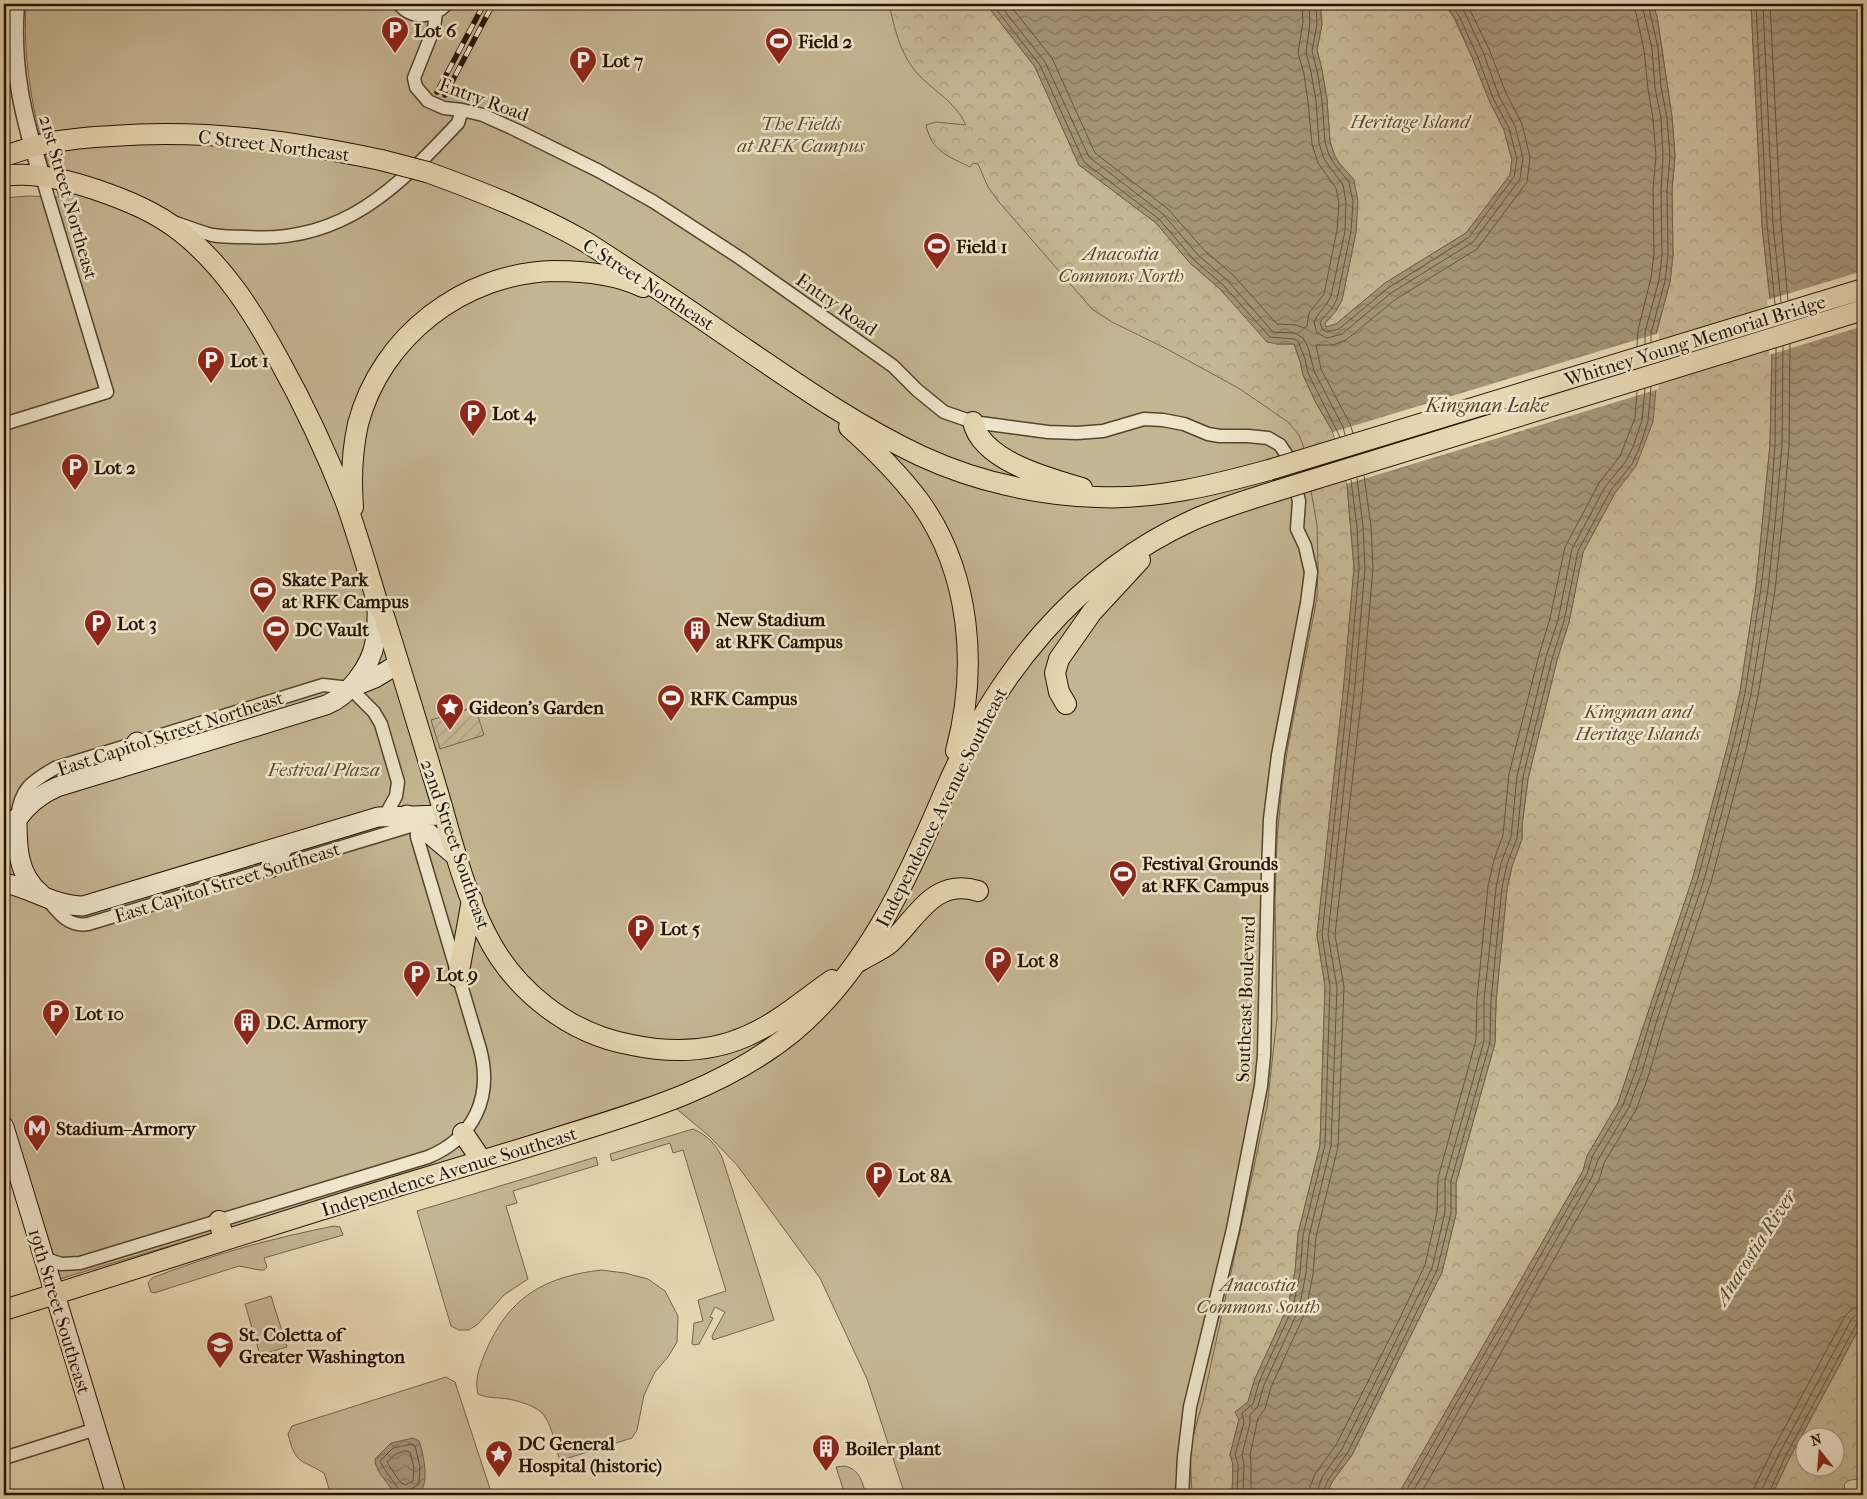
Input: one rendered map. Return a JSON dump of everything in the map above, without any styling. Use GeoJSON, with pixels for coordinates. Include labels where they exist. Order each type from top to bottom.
{"type":"FeatureCollection","features":[{"type":"Feature","properties":{"kind":"main road","name":"C Street Northeast"},"geometry":{"type":"LineString","coordinates":[[4,156],[48,143],[116,136],[177,133],[207,134],[294,144],[381,160],[427,172],[536,216],[586,242],[650,288],[678,302],[803,388],[875,432],[921,456],[964,473],[1009,486],[1054,494],[1098,498],[1139,496],[1187,489],[1269,470]]}},
{"type":"Feature","properties":{"kind":"main road"},"geometry":{"type":"LineString","coordinates":[[4,176],[42,177],[84,185],[123,198],[157,216],[200,249],[229,280],[267,338],[288,376],[332,470],[355,529]]}},
{"type":"Feature","properties":{"kind":"main road"},"geometry":{"type":"LineString","coordinates":[[355,529],[352,483],[357,431],[368,396],[386,364],[412,331],[434,312],[470,291],[504,278],[539,272],[574,271],[613,278],[650,288]]}},
{"type":"Feature","properties":{"kind":"main road","name":"Whitney Young Memorial Bridge"},"geometry":{"type":"LineString","coordinates":[[1269,470],[1863,289]]}},
{"type":"Feature","properties":{"kind":"main road","name":"Whitney Young Memorial Bridge"},"geometry":{"type":"LineString","coordinates":[[1276,491],[1863,310]]}},
{"type":"Feature","properties":{"kind":"main road"},"geometry":{"type":"LineString","coordinates":[[803,388],[876,450],[902,479],[921,503],[952,566],[966,621],[968,674],[963,720],[947,787]]}},
{"type":"Feature","properties":{"kind":"main road"},"geometry":{"type":"LineString","coordinates":[[973,422],[981,441],[992,450],[1022,467],[1091,490],[1139,496]]}},
{"type":"Feature","properties":{"kind":"main road"},"geometry":{"type":"LineString","coordinates":[[332,470],[357,431]]}},
{"type":"Feature","properties":{"kind":"main road","name":"Independence Avenue Southeast"},"geometry":{"type":"LineString","coordinates":[[4,1310],[55,1295],[222,1231],[366,1186],[482,1161],[645,1111],[741,1068],[782,1041],[802,1013],[854,964],[895,900],[974,732],[1001,687],[1056,617],[1086,589],[1128,557],[1191,521],[1229,505],[1276,491]]}},
{"type":"Feature","properties":{"kind":"main road"},"geometry":{"type":"LineString","coordinates":[[1066,704],[1059,692],[1055,673],[1059,659],[1092,612],[1128,572],[1154,547],[1191,521]]}},
{"type":"Feature","properties":{"kind":"main road","name":"22nd Street Southeast"},"geometry":{"type":"LineString","coordinates":[[355,529],[472,900],[485,933],[509,971],[531,994],[557,1014],[593,1034],[616,1042],[652,1049],[694,1049]]}},
{"type":"Feature","properties":{"kind":"main road","name":"East Capitol Street Northeast"},"geometry":{"type":"LineString","coordinates":[[4,839],[17,818],[34,800],[49,791],[326,705],[338,699],[350,688],[365,667],[374,648],[377,630],[377,601]]}},
{"type":"Feature","properties":{"kind":"main road"},"geometry":{"type":"LineString","coordinates":[[350,688],[376,678],[398,664]]}},
{"type":"Feature","properties":{"kind":"main road"},"geometry":{"type":"LineString","coordinates":[[120,768],[137,742]]}},
{"type":"Feature","properties":{"kind":"main road"},"geometry":{"type":"LineString","coordinates":[[412,819],[444,815]]}},
{"type":"Feature","properties":{"kind":"main road","name":"East Capitol Street Southeast"},"geometry":{"type":"LineString","coordinates":[[4,883],[17,886],[65,905],[83,906],[385,816],[412,819]]}},
{"type":"Feature","properties":{"kind":"main road"},"geometry":{"type":"LineString","coordinates":[[17,818],[20,861],[31,884],[45,898]]}},
{"type":"Feature","properties":{"kind":"main road"},"geometry":{"type":"LineString","coordinates":[[412,819],[458,858]]}},
{"type":"Feature","properties":{"kind":"main road"},"geometry":{"type":"LineString","coordinates":[[270,868],[285,845]]}},
{"type":"Feature","properties":{"kind":"main road"},"geometry":{"type":"LineString","coordinates":[[854,964],[889,943],[911,917],[928,901],[941,893],[963,887],[978,890]]}},
{"type":"Feature","properties":{"kind":"main road"},"geometry":{"type":"LineString","coordinates":[[458,977],[472,900]]}},
{"type":"Feature","properties":{"kind":"main road","name":"Independence Avenue Southeast"},"geometry":{"type":"LineString","coordinates":[[694,1049],[724,1044],[746,1037],[802,1013]]}},
{"type":"Feature","properties":{"kind":"main road","name":"19th Street Southeast"},"geometry":{"type":"LineString","coordinates":[[4,1127],[116,1495]]}},
{"type":"Feature","properties":{"kind":"main road"},"geometry":{"type":"LineString","coordinates":[[463,1133],[482,1161]]}},
{"type":"Feature","properties":{"kind":"street"},"geometry":{"type":"LineString","coordinates":[[15,37],[16,4]]}},
{"type":"Feature","properties":{"kind":"street"},"geometry":{"type":"LineString","coordinates":[[399,4],[412,14],[422,16],[436,13],[447,4]]}},
{"type":"Feature","properties":{"kind":"street","name":"21st Street Northeast"},"geometry":{"type":"LineString","coordinates":[[4,11],[15,37],[24,114],[107,392],[4,424]]}},
{"type":"Feature","properties":{"kind":"street","name":"Entry Road"},"geometry":{"type":"LineString","coordinates":[[436,13],[434,28],[414,78],[416,87],[428,101],[444,108],[483,115],[636,191],[740,258],[893,366],[917,390],[944,412],[973,422],[1048,432],[1077,434],[1103,431],[1144,419],[1184,424],[1208,434],[1268,438],[1280,445],[1288,457],[1299,501]]}},
{"type":"Feature","properties":{"kind":"street"},"geometry":{"type":"LineString","coordinates":[[157,216],[212,235],[270,239],[311,232],[353,215],[390,190],[458,123],[462,110]]}},
{"type":"Feature","properties":{"kind":"street","name":"Southeast Boulevard"},"geometry":{"type":"LineString","coordinates":[[1182,1495],[1190,1407],[1233,1229],[1261,1086],[1264,1055],[1270,819],[1278,755],[1307,603],[1310,572],[1305,546],[1297,528],[1299,501]]}},
{"type":"Feature","properties":{"kind":"street","name":"East Capitol Street Northeast"},"geometry":{"type":"LineString","coordinates":[[17,818],[19,804],[25,790],[46,773],[63,765],[316,686],[350,688]]}},
{"type":"Feature","properties":{"kind":"street","name":"22nd Street Southeast"},"geometry":{"type":"LineString","coordinates":[[350,688],[374,712],[379,720],[397,778],[398,787],[394,800],[385,816]]}},
{"type":"Feature","properties":{"kind":"street","name":"22nd Street Southeast"},"geometry":{"type":"LineString","coordinates":[[412,819],[482,1058],[485,1076],[480,1104],[472,1121],[463,1133]]}},
{"type":"Feature","properties":{"kind":"street","name":"East Capitol Street Southeast"},"geometry":{"type":"LineString","coordinates":[[45,898],[64,919],[76,924],[88,924],[270,868],[412,819]]}},
{"type":"Feature","properties":{"kind":"street","name":"Independence Avenue Southeast"},"geometry":{"type":"LineString","coordinates":[[366,1186],[435,1154],[450,1145],[463,1133]]}},
{"type":"Feature","properties":{"kind":"street","name":"Independence Avenue Southeast"},"geometry":{"type":"LineString","coordinates":[[44,1258],[61,1264],[80,1263],[222,1231]]}},
{"type":"Feature","properties":{"kind":"street"},"geometry":{"type":"LineString","coordinates":[[4,1458],[96,1429]]}},
{"type":"Feature","properties":{"kind":"green space","name":"RFK Campus"},"geometry":{"type":"Polygon","coordinates":[[[26,4],[986,4],[1079,165],[1156,223],[1333,432],[1347,484],[1317,935],[1323,1025],[1323,1079],[1320,1118],[1230,1455],[1232,1495],[905,1495],[867,1379],[820,1278],[737,1165],[709,1136],[659,1094],[441,1164],[60,1279],[4,1097],[4,198],[28,196],[59,197],[44,150],[33,102],[26,53],[26,4]]]}},
{"type":"Feature","properties":{"kind":"green space"},"geometry":{"type":"Polygon","coordinates":[[[889,4],[986,4],[1035,67],[1079,165],[1156,223],[1190,263],[1277,344],[1294,344],[1303,375],[1316,403],[1333,432],[1347,484],[1354,568],[1344,683],[1317,935],[1325,986],[1320,1145],[1298,1234],[1295,1272],[1288,1306],[1254,1381],[1248,1402],[1242,1407],[1230,1455],[1233,1464],[1232,1495],[1192,1495],[1190,1447],[1203,1401],[1267,1107],[1277,1018],[1275,900],[1277,839],[1282,786],[1317,598],[1317,525],[1303,445],[1299,435],[1288,422],[1240,389],[1167,349],[1112,322],[1092,309],[999,202],[988,187],[978,164],[973,163],[970,167],[948,156],[937,147],[932,141],[926,125],[936,122],[966,125],[956,109],[923,79],[910,64],[898,40],[889,4]]]}},
{"type":"Feature","properties":{"kind":"green space","name":"Heritage Island"},"geometry":{"type":"Polygon","coordinates":[[[1320,4],[1445,4],[1454,18],[1504,130],[1512,160],[1510,175],[1466,233],[1385,283],[1336,324],[1326,327],[1325,323],[1336,311],[1342,300],[1356,232],[1354,180],[1339,163],[1330,141],[1327,100],[1317,50],[1322,24],[1320,4]]]}},
{"type":"Feature","properties":{"kind":"green space","name":"Kingman and Heritage Islands"},"geometry":{"type":"Polygon","coordinates":[[[1652,4],[1751,4],[1762,225],[1770,299],[1772,354],[1770,445],[1756,587],[1740,692],[1693,877],[1618,1103],[1587,1156],[1583,1171],[1398,1495],[1326,1495],[1332,1482],[1352,1455],[1442,1272],[1456,1214],[1456,1183],[1495,1043],[1496,1001],[1507,889],[1512,866],[1522,839],[1528,779],[1557,660],[1569,622],[1583,552],[1615,493],[1636,466],[1656,334],[1670,282],[1673,255],[1672,190],[1675,156],[1672,117],[1657,16],[1652,4]]]}},
{"type":"Feature","properties":{"kind":"green space"},"geometry":{"type":"Polygon","coordinates":[[[475,707],[484,735],[440,749],[431,720],[475,707]]]}},
{"type":"Feature","properties":{"kind":"green space"},"geometry":{"type":"Polygon","coordinates":[[[693,1129],[710,1140],[722,1157],[774,1320],[713,1340],[712,1336],[725,1312],[715,1307],[710,1317],[713,1318],[699,1344],[694,1345],[692,1344],[694,1323],[703,1321],[698,1300],[726,1291],[683,1150],[673,1153],[670,1143],[612,1161],[610,1154],[693,1129]]]}},
{"type":"Feature","properties":{"kind":"green space"},"geometry":{"type":"Polygon","coordinates":[[[596,1157],[598,1165],[513,1191],[517,1203],[506,1206],[528,1279],[504,1295],[478,1324],[469,1330],[459,1330],[451,1326],[417,1211],[596,1157]]]}},
{"type":"Feature","properties":{"kind":"green space"},"geometry":{"type":"Polygon","coordinates":[[[334,1226],[340,1227],[343,1235],[264,1258],[267,1267],[264,1270],[239,1266],[154,1293],[151,1292],[148,1283],[152,1278],[219,1255],[288,1236],[334,1226]]]}},
{"type":"Feature","properties":{"kind":"green space"},"geometry":{"type":"Polygon","coordinates":[[[601,1270],[625,1273],[648,1279],[665,1291],[678,1316],[677,1342],[668,1357],[655,1372],[644,1395],[637,1430],[632,1438],[562,1460],[559,1458],[555,1441],[545,1416],[534,1407],[521,1402],[478,1394],[478,1373],[494,1334],[517,1304],[545,1285],[562,1278],[601,1270]]]}},
{"type":"Feature","properties":{"kind":"green space"},"geometry":{"type":"Polygon","coordinates":[[[271,1296],[287,1347],[260,1355],[245,1304],[271,1296]]]}},
{"type":"Feature","properties":{"kind":"green space"},"geometry":{"type":"Polygon","coordinates":[[[1863,1321],[1863,1479],[1850,1480],[1844,1485],[1845,1489],[1852,1495],[1772,1495],[1794,1450],[1794,1476],[1844,1476],[1844,1426],[1807,1426],[1863,1321]]]}},
{"type":"Feature","properties":{"kind":"green space"},"geometry":{"type":"Polygon","coordinates":[[[446,1377],[455,1382],[492,1495],[331,1495],[324,1473],[300,1460],[293,1451],[288,1434],[292,1426],[446,1377]]]}},
{"type":"Feature","properties":{"kind":"green space"},"geometry":{"type":"Polygon","coordinates":[[[845,1466],[857,1473],[862,1481],[866,1495],[845,1495],[836,1467],[845,1466]]]}},
{"type":"Feature","properties":{"kind":"water","name":"Kingman Lake"},"geometry":{"type":"Polygon","coordinates":[[[986,4],[1320,4],[1322,24],[1317,50],[1327,100],[1330,141],[1339,163],[1354,180],[1358,201],[1356,232],[1342,300],[1336,311],[1325,323],[1326,327],[1336,324],[1385,283],[1466,233],[1510,175],[1512,160],[1504,130],[1489,100],[1455,18],[1445,4],[1652,4],[1657,16],[1672,117],[1675,156],[1672,190],[1673,255],[1670,282],[1656,334],[1656,389],[1653,422],[1636,466],[1615,493],[1583,552],[1569,622],[1557,660],[1528,779],[1522,839],[1512,866],[1507,889],[1496,1001],[1495,1043],[1456,1183],[1456,1214],[1442,1272],[1352,1455],[1332,1482],[1326,1495],[1232,1495],[1233,1464],[1230,1455],[1239,1420],[1235,1412],[1248,1402],[1254,1381],[1288,1306],[1295,1272],[1298,1234],[1320,1145],[1325,986],[1317,935],[1344,683],[1354,568],[1347,484],[1333,432],[1316,403],[1303,375],[1294,344],[1267,342],[1220,289],[1190,263],[1156,223],[1079,165],[1035,67],[986,4]]]}},
{"type":"Feature","properties":{"kind":"water","name":"Anacostia River"},"geometry":{"type":"Polygon","coordinates":[[[1751,4],[1863,4],[1863,1321],[1807,1426],[1794,1426],[1794,1450],[1772,1495],[1398,1495],[1583,1171],[1587,1156],[1618,1103],[1693,877],[1740,692],[1756,587],[1770,445],[1772,354],[1770,299],[1762,225],[1751,4]]]}},
{"type":"Feature","properties":{"kind":"water"},"geometry":{"type":"Polygon","coordinates":[[[413,1438],[419,1441],[422,1451],[425,1471],[424,1483],[419,1491],[408,1495],[399,1495],[396,1494],[381,1475],[375,1459],[391,1443],[413,1438]]]}},
{"type":"Feature","properties":{"kind":"pier"},"geometry":{"type":"Polygon","coordinates":[[[1863,271],[1863,326],[1769,355],[1767,300],[1863,271]]]}},
{"type":"Feature","properties":{"kind":"pier"},"geometry":{"type":"Polygon","coordinates":[[[1659,333],[1659,389],[1347,484],[1333,432],[1659,333]]]}},
{"type":"Feature","properties":{"kind":"railway"},"geometry":{"type":"LineString","coordinates":[[437,92],[484,4]]}},
{"type":"Feature","properties":{"kind":"railway"},"geometry":{"type":"LineString","coordinates":[[445,95],[493,4]]}},
{"type":"Feature","properties":{"kind":"place","name":"Lot 6"},"geometry":{"type":"Point","coordinates":[395,54]}},
{"type":"Feature","properties":{"kind":"place","name":"Field 2"},"geometry":{"type":"Point","coordinates":[779,65]}},
{"type":"Feature","properties":{"kind":"place","name":"Lot 7"},"geometry":{"type":"Point","coordinates":[583,84]}},
{"type":"Feature","properties":{"kind":"place","name":"Field 1"},"geometry":{"type":"Point","coordinates":[937,270]}},
{"type":"Feature","properties":{"kind":"place","name":"Lot 1"},"geometry":{"type":"Point","coordinates":[211,384]}},
{"type":"Feature","properties":{"kind":"place","name":"Lot 4"},"geometry":{"type":"Point","coordinates":[473,437]}},
{"type":"Feature","properties":{"kind":"place","name":"Lot 2"},"geometry":{"type":"Point","coordinates":[75,491]}},
{"type":"Feature","properties":{"kind":"place","name":"Skate Park at RFK Campus"},"geometry":{"type":"Point","coordinates":[263,614]}},
{"type":"Feature","properties":{"kind":"place","name":"Lot 3"},"geometry":{"type":"Point","coordinates":[98,647]}},
{"type":"Feature","properties":{"kind":"place","name":"DC Vault"},"geometry":{"type":"Point","coordinates":[276,653]}},
{"type":"Feature","properties":{"kind":"place","name":"New Stadium at RFK Campus"},"geometry":{"type":"Point","coordinates":[697,654]}},
{"type":"Feature","properties":{"kind":"place","name":"RFK Campus"},"geometry":{"type":"Point","coordinates":[671,722]}},
{"type":"Feature","properties":{"kind":"place","name":"Gideon's Garden"},"geometry":{"type":"Point","coordinates":[450,731]}},
{"type":"Feature","properties":{"kind":"place","name":"Festival Grounds at RFK Campus"},"geometry":{"type":"Point","coordinates":[1123,898]}},
{"type":"Feature","properties":{"kind":"place","name":"Lot 5"},"geometry":{"type":"Point","coordinates":[641,952]}},
{"type":"Feature","properties":{"kind":"place","name":"Lot 8"},"geometry":{"type":"Point","coordinates":[998,984]}},
{"type":"Feature","properties":{"kind":"place","name":"Lot 9"},"geometry":{"type":"Point","coordinates":[417,998]}},
{"type":"Feature","properties":{"kind":"place","name":"Lot 10"},"geometry":{"type":"Point","coordinates":[56,1037]}},
{"type":"Feature","properties":{"kind":"place","name":"D.C. Armory"},"geometry":{"type":"Point","coordinates":[247,1046]}},
{"type":"Feature","properties":{"kind":"place","name":"Stadium–Armory"},"geometry":{"type":"Point","coordinates":[37,1152]}},
{"type":"Feature","properties":{"kind":"place","name":"Lot 8A"},"geometry":{"type":"Point","coordinates":[879,1199]}},
{"type":"Feature","properties":{"kind":"place","name":"St. Coletta of Greater Washington"},"geometry":{"type":"Point","coordinates":[220,1369]}},
{"type":"Feature","properties":{"kind":"place","name":"Boiler plant"},"geometry":{"type":"Point","coordinates":[826,1472]}},
{"type":"Feature","properties":{"kind":"place","name":"DC General Hospital (historic)"},"geometry":{"type":"Point","coordinates":[499,1478]}},
{"type":"Feature","properties":{"kind":"park label","name":"The Fields at RFK Campus"},"geometry":{"type":"Point","coordinates":[801,134]}},
{"type":"Feature","properties":{"kind":"park label","name":"Anacostia Commons North"},"geometry":{"type":"Point","coordinates":[1121,264]}},
{"type":"Feature","properties":{"kind":"park label","name":"Festival Plaza"},"geometry":{"type":"Point","coordinates":[324,769]}},
{"type":"Feature","properties":{"kind":"park label","name":"Anacostia Commons South"},"geometry":{"type":"Point","coordinates":[1258,1295]}}]}
